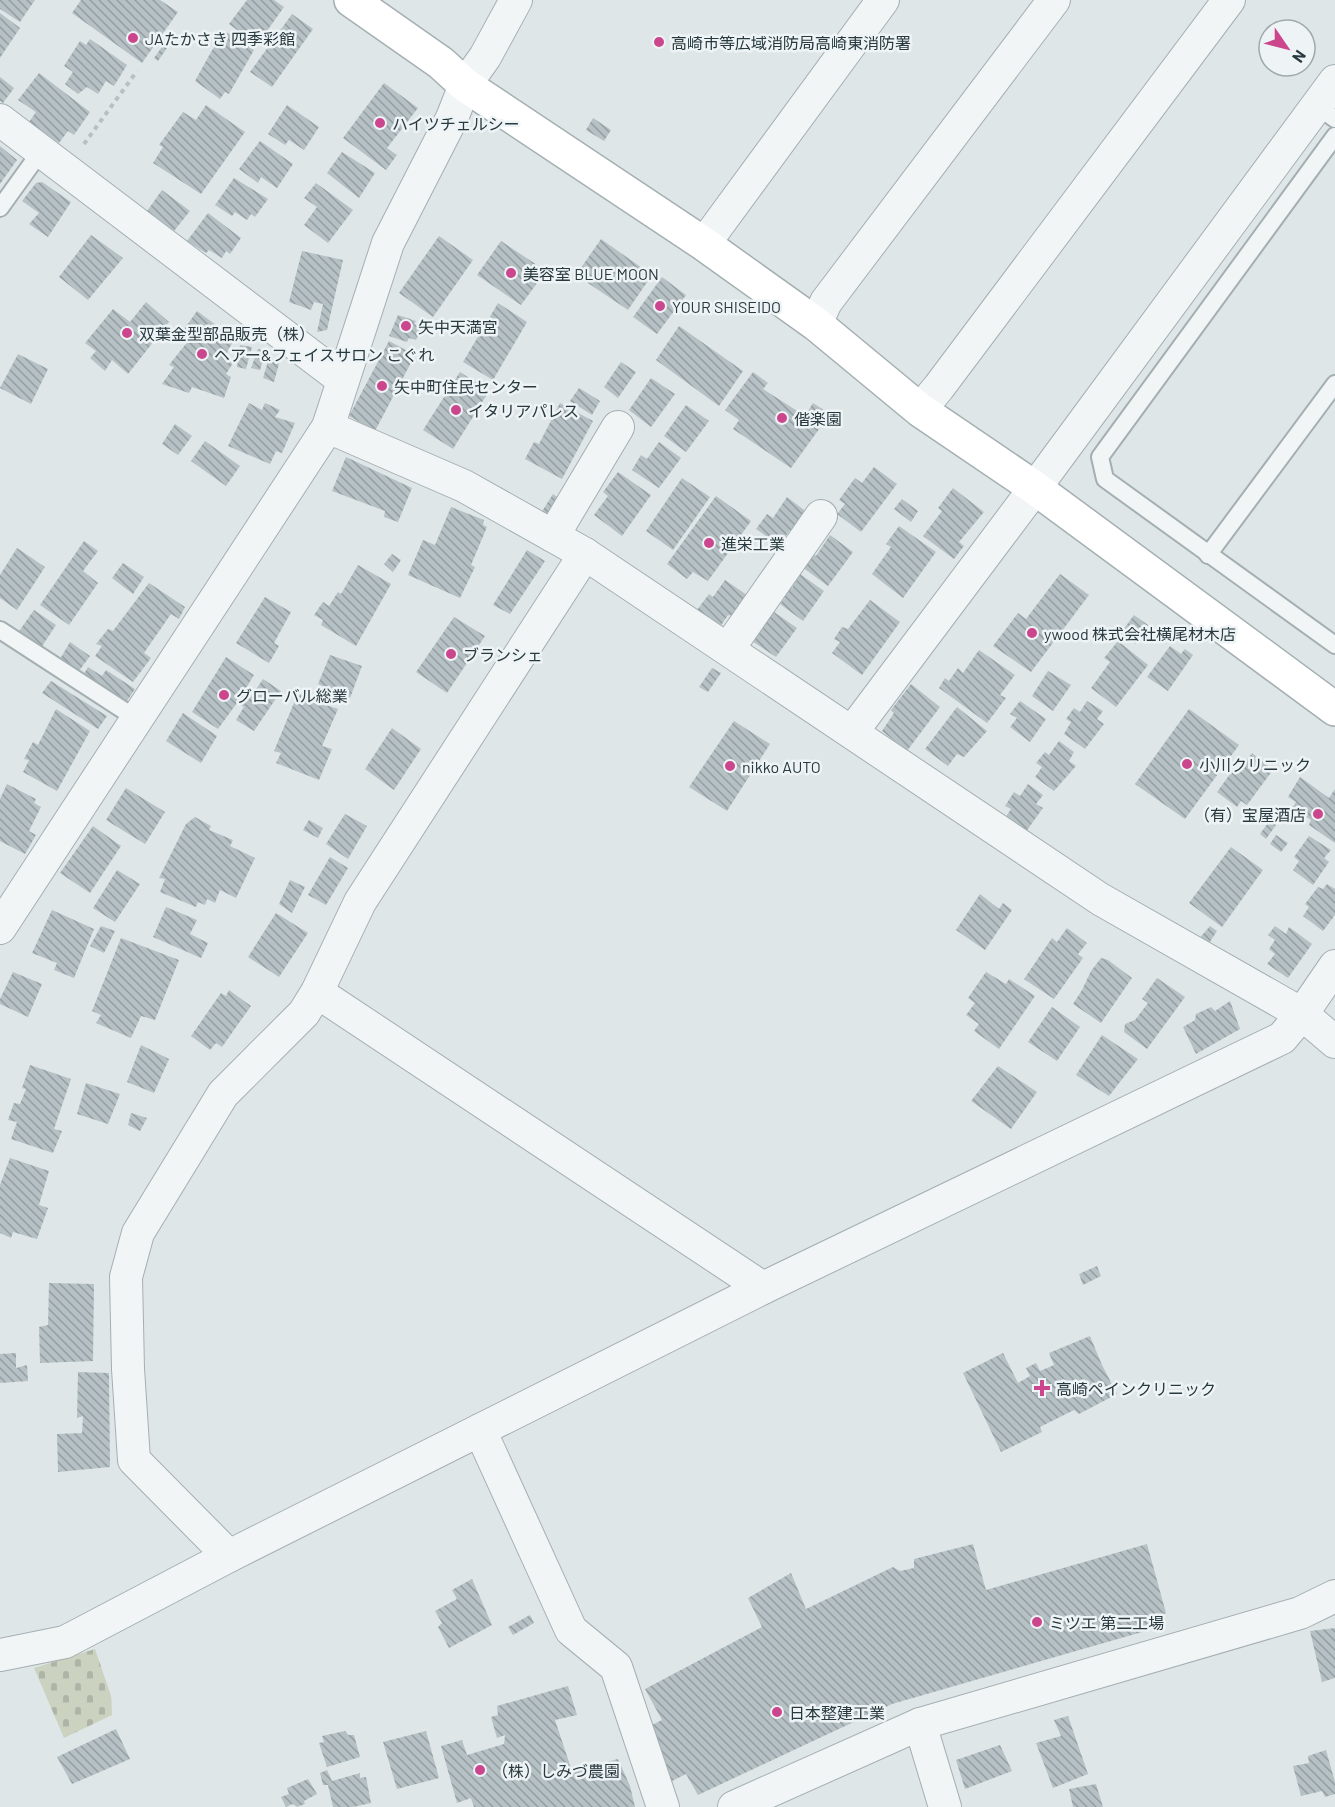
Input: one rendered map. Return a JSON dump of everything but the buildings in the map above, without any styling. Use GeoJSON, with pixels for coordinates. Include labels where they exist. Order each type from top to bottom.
{"type":"FeatureCollection","features":[{"type":"Feature","properties":{"kind":"street"},"geometry":{"type":"LineString","coordinates":[[351,0],[441,63],[465,85],[704,244],[816,324],[920,410],[1035,488],[1335,709]]}},
{"type":"Feature","properties":{"kind":"street"},"geometry":{"type":"LineString","coordinates":[[0,928],[328,428],[388,243],[452,118],[465,85],[485,57],[516,0]]}},
{"type":"Feature","properties":{"kind":"street"},"geometry":{"type":"LineString","coordinates":[[704,244],[883,0]]}},
{"type":"Feature","properties":{"kind":"street"},"geometry":{"type":"LineString","coordinates":[[816,324],[826,302],[1054,0]]}},
{"type":"Feature","properties":{"kind":"street"},"geometry":{"type":"LineString","coordinates":[[920,410],[1229,0]]}},
{"type":"Feature","properties":{"kind":"street"},"geometry":{"type":"LineString","coordinates":[[852,732],[1329,102]]}},
{"type":"Feature","properties":{"kind":"street"},"geometry":{"type":"LineString","coordinates":[[0,120],[343,380]]}},
{"type":"Feature","properties":{"kind":"street"},"geometry":{"type":"LineString","coordinates":[[553,536],[618,427]]}},
{"type":"Feature","properties":{"kind":"street"},"geometry":{"type":"LineString","coordinates":[[328,428],[464,486],[585,554],[1100,899],[1302,1014],[1335,1042]]}},
{"type":"Feature","properties":{"kind":"street"},"geometry":{"type":"LineString","coordinates":[[728,649],[821,516]]}},
{"type":"Feature","properties":{"kind":"street"},"geometry":{"type":"LineString","coordinates":[[229,1556],[134,1460],[128,1369],[126,1277],[138,1233],[223,1094],[304,1013],[317,992],[360,903],[585,554]]}},
{"type":"Feature","properties":{"kind":"street"},"geometry":{"type":"LineString","coordinates":[[0,1655],[64,1642],[229,1556],[763,1288],[1282,1038],[1302,1014],[1335,966]]}},
{"type":"Feature","properties":{"kind":"street"},"geometry":{"type":"LineString","coordinates":[[317,992],[763,1288]]}},
{"type":"Feature","properties":{"kind":"street"},"geometry":{"type":"LineString","coordinates":[[480,1430],[571,1630],[616,1667],[663,1807]]}},
{"type":"Feature","properties":{"kind":"street"},"geometry":{"type":"LineString","coordinates":[[734,1807],[920,1724],[1300,1613],[1335,1596]]}},
{"type":"Feature","properties":{"kind":"street"},"geometry":{"type":"LineString","coordinates":[[920,1724],[945,1807]]}},
{"type":"Feature","properties":{"kind":"lane"},"geometry":{"type":"LineString","coordinates":[[1335,136],[1100,457],[1104,479],[1335,645]]}},
{"type":"Feature","properties":{"kind":"lane"},"geometry":{"type":"LineString","coordinates":[[0,208],[53,160]]}},
{"type":"Feature","properties":{"kind":"lane"},"geometry":{"type":"LineString","coordinates":[[1208,555],[1335,384]]}},
{"type":"Feature","properties":{"kind":"lane"},"geometry":{"type":"LineString","coordinates":[[0,630],[137,719]]}},
{"type":"Feature","properties":{"kind":"path"},"geometry":{"type":"LineString","coordinates":[[53,160],[137,71]]}},
{"type":"Feature","properties":{"kind":"green space"},"geometry":{"type":"Polygon","coordinates":[[[95,1649],[111,1696],[112,1715],[64,1738],[34,1668],[95,1649]]]}},
{"type":"Feature","properties":{"kind":"place","name":"JAたかさき 四季彩館"},"geometry":{"type":"Point","coordinates":[133,38]}},
{"type":"Feature","properties":{"kind":"place","name":"高崎市等広域消防局高崎東消防署"},"geometry":{"type":"Point","coordinates":[659,42]}},
{"type":"Feature","properties":{"kind":"place","name":"ハイツチェルシー"},"geometry":{"type":"Point","coordinates":[380,123]}},
{"type":"Feature","properties":{"kind":"place","name":"美容室 BLUE MOON"},"geometry":{"type":"Point","coordinates":[511,273]}},
{"type":"Feature","properties":{"kind":"place","name":"YOUR SHISEIDO"},"geometry":{"type":"Point","coordinates":[660,306]}},
{"type":"Feature","properties":{"kind":"place","name":"矢中天満宮"},"geometry":{"type":"Point","coordinates":[406,326]}},
{"type":"Feature","properties":{"kind":"place","name":"双葉金型部品販売（株）"},"geometry":{"type":"Point","coordinates":[127,333]}},
{"type":"Feature","properties":{"kind":"place","name":"ヘアー&フェイスサロン こぐれ"},"geometry":{"type":"Point","coordinates":[202,354]}},
{"type":"Feature","properties":{"kind":"place","name":"矢中町住民センター"},"geometry":{"type":"Point","coordinates":[382,386]}},
{"type":"Feature","properties":{"kind":"place","name":"イタリアパレス"},"geometry":{"type":"Point","coordinates":[456,410]}},
{"type":"Feature","properties":{"kind":"place","name":"偕楽園"},"geometry":{"type":"Point","coordinates":[782,418]}},
{"type":"Feature","properties":{"kind":"place","name":"進栄工業"},"geometry":{"type":"Point","coordinates":[709,543]}},
{"type":"Feature","properties":{"kind":"place","name":"ywood 株式会社横尾材木店"},"geometry":{"type":"Point","coordinates":[1032,633]}},
{"type":"Feature","properties":{"kind":"place","name":"ブランシェ"},"geometry":{"type":"Point","coordinates":[451,654]}},
{"type":"Feature","properties":{"kind":"place","name":"グローバル総業"},"geometry":{"type":"Point","coordinates":[224,695]}},
{"type":"Feature","properties":{"kind":"place","name":"小川クリニック"},"geometry":{"type":"Point","coordinates":[1187,764]}},
{"type":"Feature","properties":{"kind":"place","name":"nikko AUTO"},"geometry":{"type":"Point","coordinates":[730,766]}},
{"type":"Feature","properties":{"kind":"place","name":"（有）宝屋酒店"},"geometry":{"type":"Point","coordinates":[1318,814]}},
{"type":"Feature","properties":{"kind":"place","name":"高崎ペインクリニック"},"geometry":{"type":"Point","coordinates":[1042,1388]}},
{"type":"Feature","properties":{"kind":"place","name":"ミツエ 第二工場"},"geometry":{"type":"Point","coordinates":[1037,1622]}},
{"type":"Feature","properties":{"kind":"place","name":"日本整建工業"},"geometry":{"type":"Point","coordinates":[777,1712]}},
{"type":"Feature","properties":{"kind":"place","name":"（株）しみづ農園"},"geometry":{"type":"Point","coordinates":[480,1770]}}]}
